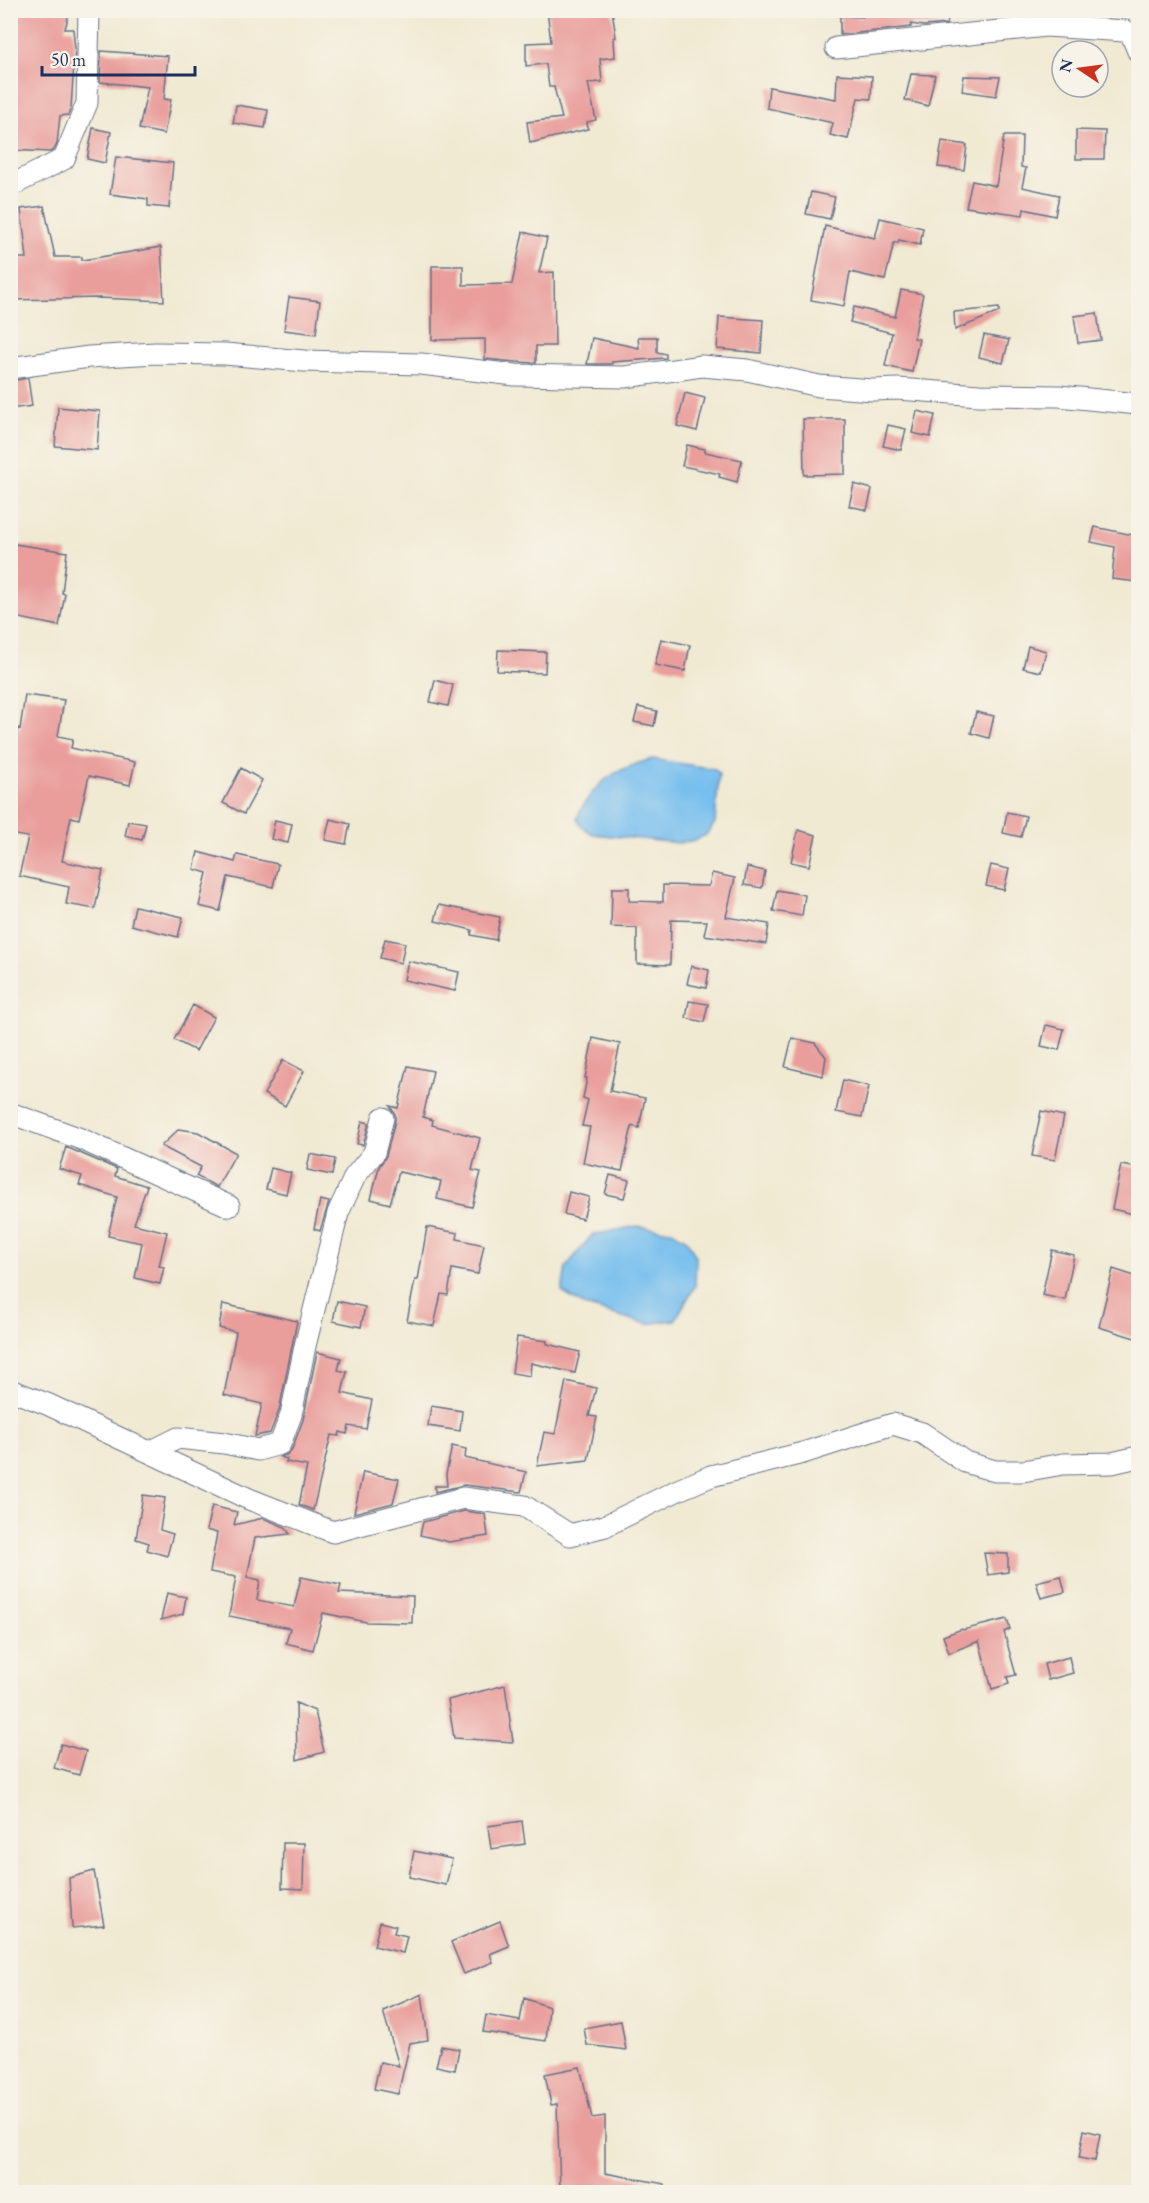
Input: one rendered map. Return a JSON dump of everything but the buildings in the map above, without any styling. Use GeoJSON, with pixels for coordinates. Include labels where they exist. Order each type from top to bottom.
{"type":"FeatureCollection","features":[{"type":"Feature","properties":{"kind":"street"},"geometry":{"type":"LineString","coordinates":[[10,186],[64,159],[87,103],[89,10]]}},
{"type":"Feature","properties":{"kind":"street"},"geometry":{"type":"LineString","coordinates":[[836,48],[1046,26],[1125,31],[1131,34],[1138,51]]}},
{"type":"Feature","properties":{"kind":"street"},"geometry":{"type":"LineString","coordinates":[[10,368],[89,357],[155,353],[421,364],[515,375],[625,377],[702,366],[747,370],[819,386],[979,395],[1059,396],[1138,404]]}},
{"type":"Feature","properties":{"kind":"street"},"geometry":{"type":"LineString","coordinates":[[10,1113],[81,1139],[229,1206]]}},
{"type":"Feature","properties":{"kind":"street"},"geometry":{"type":"LineString","coordinates":[[150,1452],[178,1438],[224,1443],[258,1450],[280,1444],[291,1415],[305,1346],[338,1214],[355,1176],[374,1153],[383,1118]]}},
{"type":"Feature","properties":{"kind":"street"},"geometry":{"type":"LineString","coordinates":[[10,1390],[47,1404],[249,1498],[333,1532],[463,1498],[524,1506],[570,1535],[605,1526],[711,1476],[803,1453],[893,1424],[922,1433],[964,1462],[995,1471],[1023,1471],[1063,1464],[1112,1462],[1138,1457]]}},
{"type":"Feature","properties":{"kind":"water"},"geometry":{"type":"Polygon","coordinates":[[[652,759],[715,769],[719,774],[715,823],[706,835],[696,840],[678,843],[593,834],[582,827],[577,818],[598,786],[627,767],[652,759]]]}},
{"type":"Feature","properties":{"kind":"water"},"geometry":{"type":"Polygon","coordinates":[[[637,1226],[672,1231],[687,1240],[696,1257],[695,1286],[675,1320],[647,1324],[585,1306],[562,1292],[566,1267],[592,1235],[637,1226]]]}}]}
